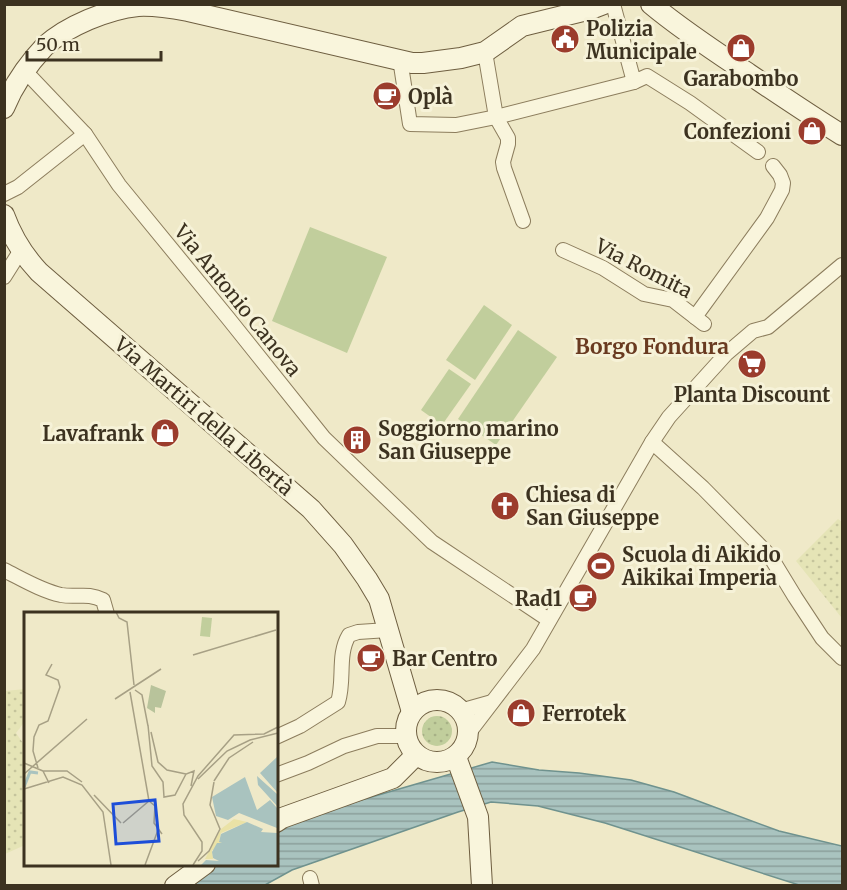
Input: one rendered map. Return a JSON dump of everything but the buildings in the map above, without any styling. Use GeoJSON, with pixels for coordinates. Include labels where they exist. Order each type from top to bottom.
{"type":"FeatureCollection","features":[{"type":"Feature","properties":{"kind":"street"},"geometry":{"type":"LineString","coordinates":[[4,108],[25,71],[46,46],[85,21],[107,12],[137,6],[161,6],[188,10],[412,63],[423,63],[485,52],[522,26],[603,4]]}},
{"type":"Feature","properties":{"kind":"street"},"geometry":{"type":"LineString","coordinates":[[613,4],[634,82]]}},
{"type":"Feature","properties":{"kind":"street"},"geometry":{"type":"LineString","coordinates":[[651,4],[719,54],[815,119],[843,135]]}},
{"type":"Feature","properties":{"kind":"street"},"geometry":{"type":"LineString","coordinates":[[485,52],[496,117],[508,138],[504,168],[523,221]]}},
{"type":"Feature","properties":{"kind":"street"},"geometry":{"type":"LineString","coordinates":[[400,59],[410,124],[456,125],[496,117],[634,82],[648,76],[758,152]]}},
{"type":"Feature","properties":{"kind":"street","name":"Via Antonio Canova"},"geometry":{"type":"LineString","coordinates":[[25,71],[85,134],[119,185],[324,438],[432,542],[549,620]]}},
{"type":"Feature","properties":{"kind":"street"},"geometry":{"type":"LineString","coordinates":[[4,195],[18,187],[85,134]]}},
{"type":"Feature","properties":{"kind":"street","name":"Via Romita"},"geometry":{"type":"LineString","coordinates":[[563,250],[603,267],[644,294],[673,300],[699,321],[767,218],[782,190],[783,183],[780,175],[773,166]]}},
{"type":"Feature","properties":{"kind":"street","name":"Via Martiri della Libertà"},"geometry":{"type":"LineString","coordinates":[[4,215],[9,229],[29,262],[311,509],[343,545],[379,599],[412,712]]}},
{"type":"Feature","properties":{"kind":"street"},"geometry":{"type":"LineString","coordinates":[[4,277],[21,250]]}},
{"type":"Feature","properties":{"kind":"street"},"geometry":{"type":"LineString","coordinates":[[468,734],[527,658],[652,442],[669,417],[726,354],[753,331],[768,327],[843,265]]}},
{"type":"Feature","properties":{"kind":"street"},"geometry":{"type":"LineString","coordinates":[[652,442],[703,488],[770,556],[822,638],[843,658]]}},
{"type":"Feature","properties":{"kind":"street"},"geometry":{"type":"LineString","coordinates":[[4,570],[62,595],[93,595],[103,600],[106,612]]}},
{"type":"Feature","properties":{"kind":"street"},"geometry":{"type":"LineString","coordinates":[[278,736],[300,726],[338,702],[341,691],[343,646],[349,635],[358,632],[388,630]]}},
{"type":"Feature","properties":{"kind":"street"},"geometry":{"type":"LineString","coordinates":[[403,677],[436,700]]}},
{"type":"Feature","properties":{"kind":"street"},"geometry":{"type":"LineString","coordinates":[[457,761],[435,763],[425,760],[416,755],[409,746],[406,736],[408,719],[419,706],[436,700],[445,701],[460,711],[468,726],[466,743],[457,761],[478,817],[482,885]]}},
{"type":"Feature","properties":{"kind":"street"},"geometry":{"type":"LineString","coordinates":[[460,711],[492,702]]}},
{"type":"Feature","properties":{"kind":"street"},"geometry":{"type":"LineString","coordinates":[[278,774],[344,746],[377,736],[406,736]]}},
{"type":"Feature","properties":{"kind":"street"},"geometry":{"type":"LineString","coordinates":[[278,821],[393,778],[416,755]]}},
{"type":"Feature","properties":{"kind":"street"},"geometry":{"type":"LineString","coordinates":[[175,885],[202,866]]}},
{"type":"Feature","properties":{"kind":"green space"},"geometry":{"type":"Polygon","coordinates":[[[310,227],[387,257],[347,353],[272,321],[310,227]]]}},
{"type":"Feature","properties":{"kind":"green space"},"geometry":{"type":"Polygon","coordinates":[[[484,305],[512,325],[475,380],[446,360],[484,305]]]}},
{"type":"Feature","properties":{"kind":"green space"},"geometry":{"type":"Polygon","coordinates":[[[518,330],[557,357],[496,445],[458,419],[518,330]]]}},
{"type":"Feature","properties":{"kind":"green space"},"geometry":{"type":"Polygon","coordinates":[[[449,369],[471,384],[442,425],[421,410],[449,369]]]}},
{"type":"Feature","properties":{"kind":"green space"},"geometry":{"type":"Polygon","coordinates":[[[838,519],[842,522],[841,617],[796,561],[838,519]]]}},
{"type":"Feature","properties":{"kind":"green space"},"geometry":{"type":"Polygon","coordinates":[[[24,689],[24,722],[16,733],[24,745],[24,845],[5,854],[5,691],[24,689]]]}},
{"type":"Feature","properties":{"kind":"green space"},"geometry":{"type":"Polygon","coordinates":[[[437,716],[448,720],[452,731],[448,742],[437,746],[426,742],[422,731],[426,720],[437,716]]]}},
{"type":"Feature","properties":{"kind":"water"},"geometry":{"type":"Polygon","coordinates":[[[492,762],[539,770],[631,780],[674,792],[779,831],[842,846],[842,885],[799,885],[605,823],[538,806],[491,802],[292,870],[265,885],[187,886],[216,866],[278,866],[278,830],[337,807],[492,762]]]}},
{"type":"Feature","properties":{"kind":"place","name":"Polizia Municipale"},"geometry":{"type":"Point","coordinates":[565,39]}},
{"type":"Feature","properties":{"kind":"place","name":"Garabombo"},"geometry":{"type":"Point","coordinates":[741,48]}},
{"type":"Feature","properties":{"kind":"place","name":"Oplà"},"geometry":{"type":"Point","coordinates":[387,96]}},
{"type":"Feature","properties":{"kind":"place","name":"Confezioni"},"geometry":{"type":"Point","coordinates":[812,131]}},
{"type":"Feature","properties":{"kind":"place","name":"Planta Discount"},"geometry":{"type":"Point","coordinates":[752,364]}},
{"type":"Feature","properties":{"kind":"place","name":"Lavafrank"},"geometry":{"type":"Point","coordinates":[165,433]}},
{"type":"Feature","properties":{"kind":"place","name":"Soggiorno marino San Giuseppe"},"geometry":{"type":"Point","coordinates":[357,440]}},
{"type":"Feature","properties":{"kind":"place","name":"Chiesa di San Giuseppe"},"geometry":{"type":"Point","coordinates":[505,506]}},
{"type":"Feature","properties":{"kind":"place","name":"Scuola di Aikido Aikikai Imperia"},"geometry":{"type":"Point","coordinates":[601,566]}},
{"type":"Feature","properties":{"kind":"place","name":"Rad1"},"geometry":{"type":"Point","coordinates":[583,598]}},
{"type":"Feature","properties":{"kind":"place","name":"Bar Centro"},"geometry":{"type":"Point","coordinates":[371,658]}},
{"type":"Feature","properties":{"kind":"place","name":"Ferrotek"},"geometry":{"type":"Point","coordinates":[521,713]}},
{"type":"Feature","properties":{"kind":"district","name":"Borgo Fondura"},"geometry":{"type":"Point","coordinates":[652,346]}}]}
